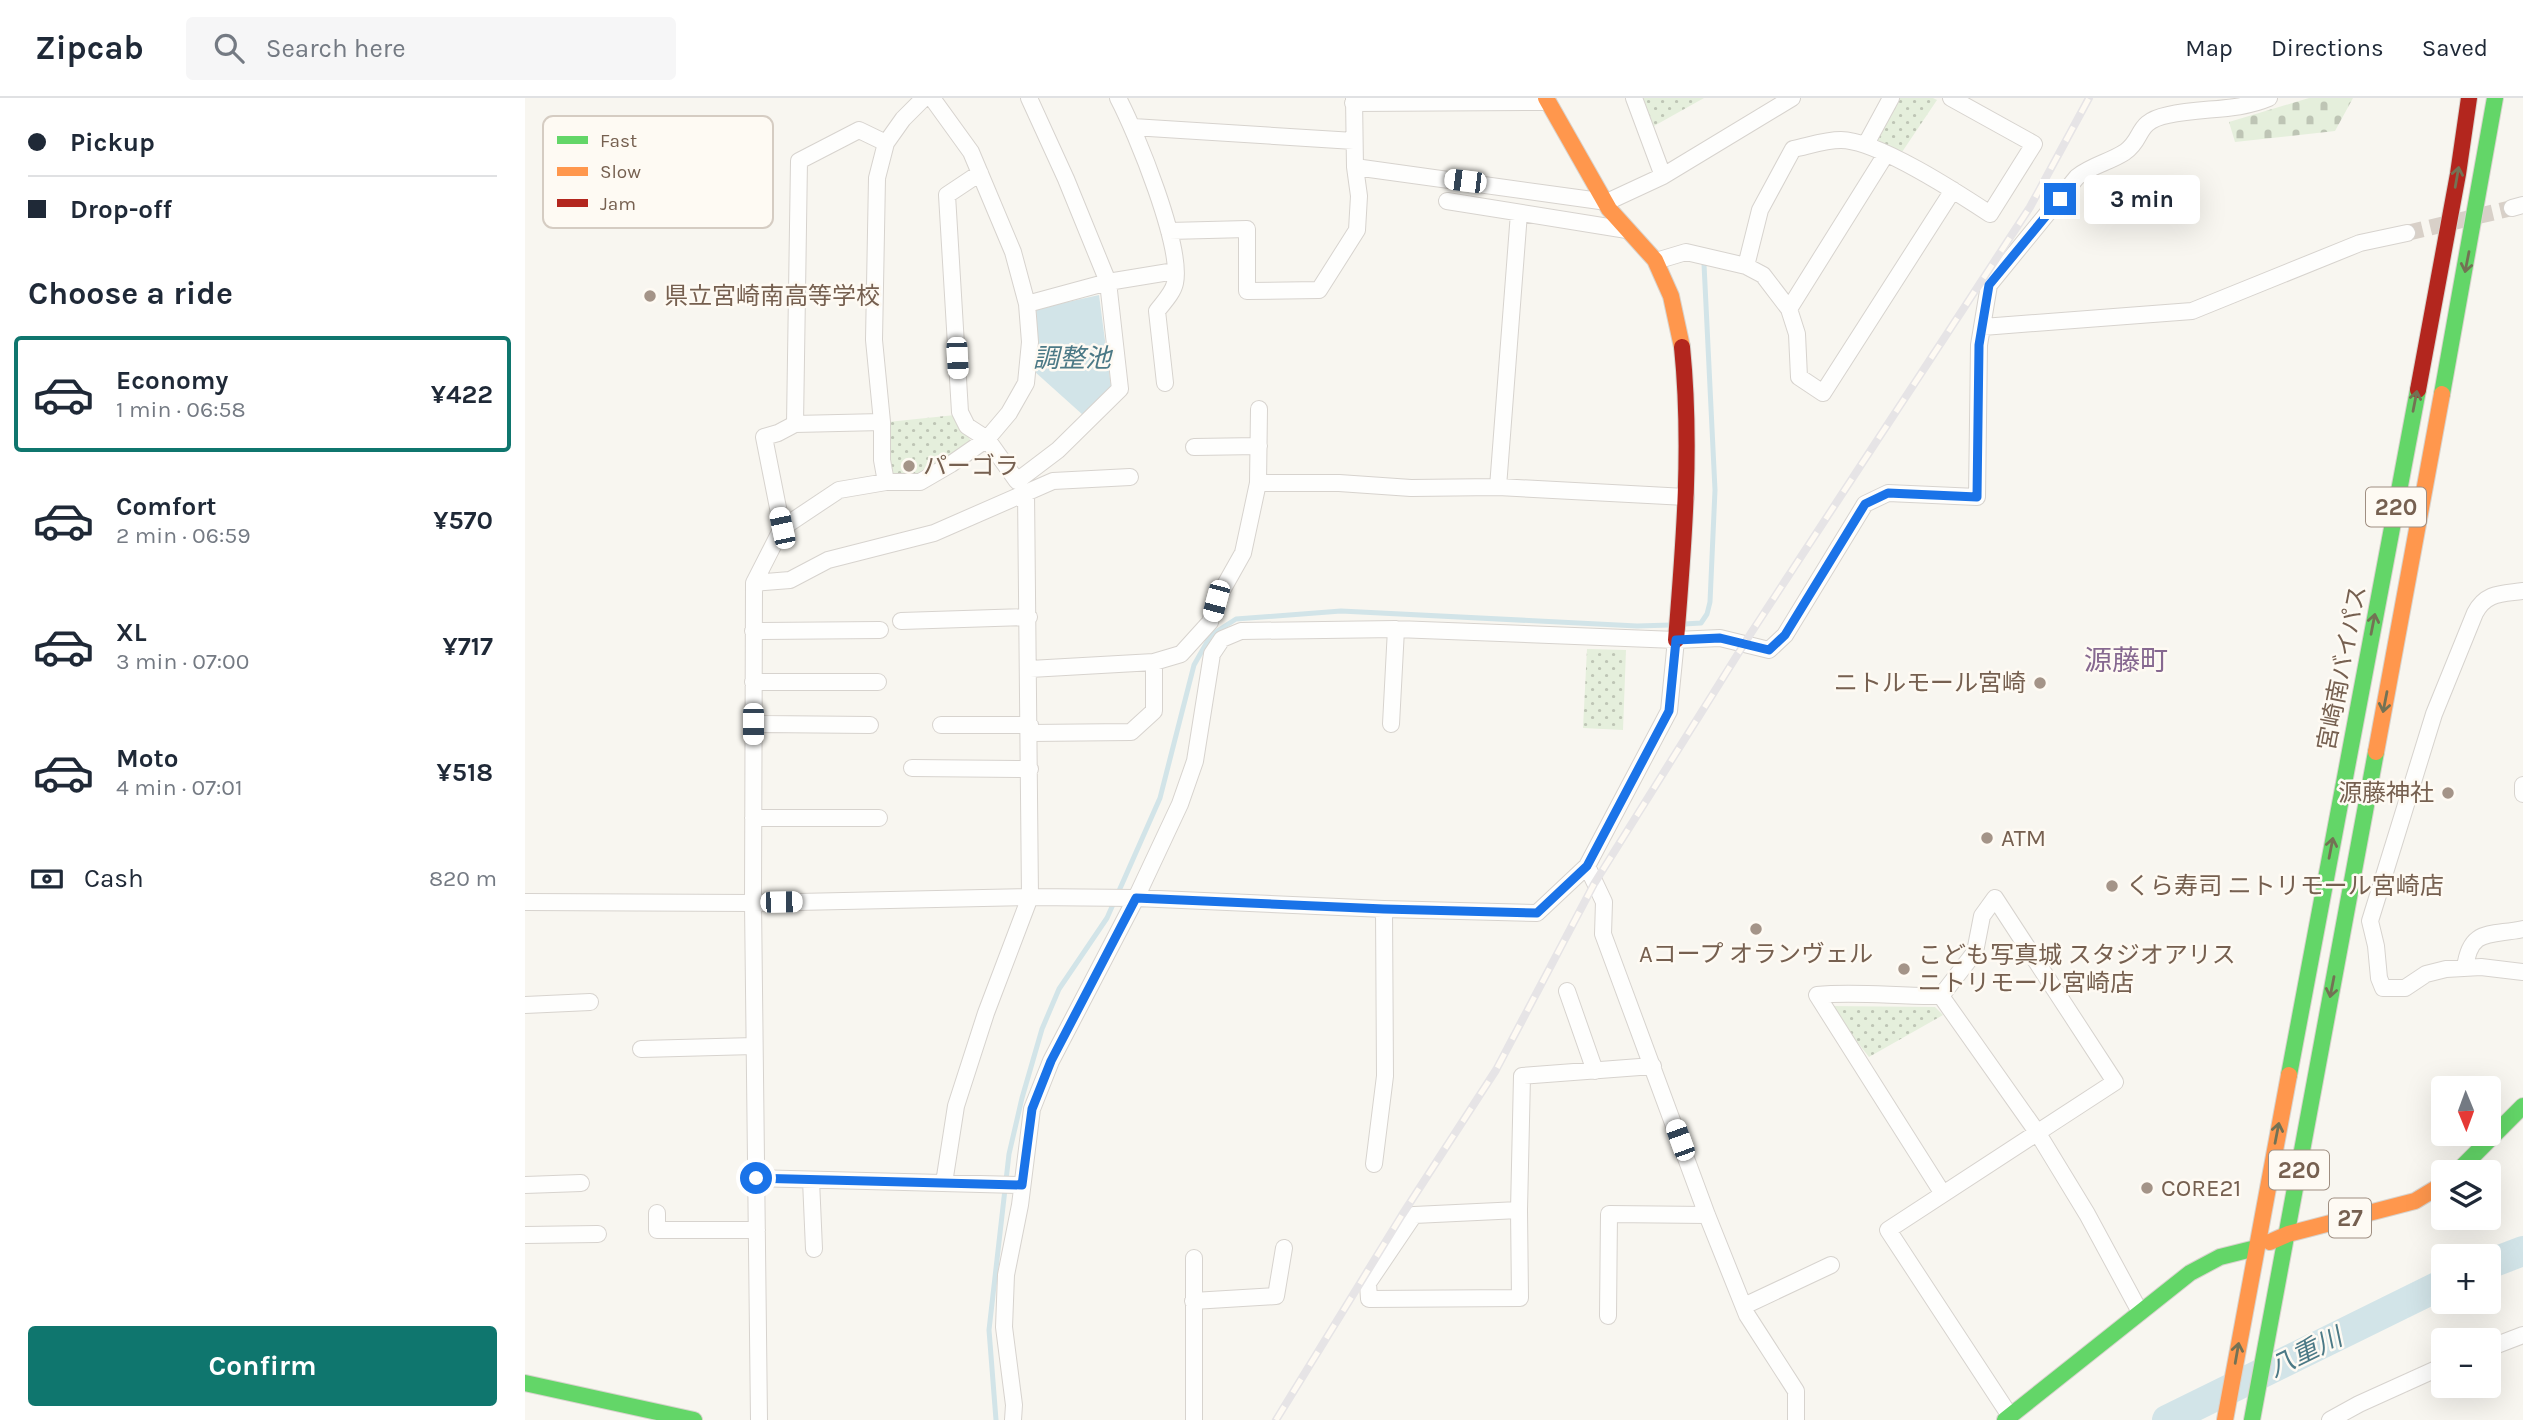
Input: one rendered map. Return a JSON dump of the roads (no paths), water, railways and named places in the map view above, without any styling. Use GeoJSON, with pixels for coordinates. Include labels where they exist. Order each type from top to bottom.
{"type":"FeatureCollection","features":[{"type":"Feature","properties":{"kind":"main road","name":"宮崎南バイパス"},"geometry":{"type":"LineString","coordinates":[[2225,1420],[2456,188],[2469,98]]}},
{"type":"Feature","properties":{"kind":"main road","name":"宮崎南バイパス"},"geometry":{"type":"LineString","coordinates":[[2252,1420],[2495,98]]}},
{"type":"Feature","properties":{"kind":"main road"},"geometry":{"type":"LineString","coordinates":[[1547,100],[1609,209],[1656,261],[1682,335],[1687,404],[1686,497],[1676,640]]}},
{"type":"Feature","properties":{"kind":"main road"},"geometry":{"type":"LineString","coordinates":[[2469,1160],[2523,1106]]}},
{"type":"Feature","properties":{"kind":"main road","name":"27"},"geometry":{"type":"LineString","coordinates":[[2256,1248],[2288,1234],[2415,1200],[2431,1191]]}},
{"type":"Feature","properties":{"kind":"main road"},"geometry":{"type":"LineString","coordinates":[[2007,1418],[2190,1273],[2220,1256],[2256,1248]]}},
{"type":"Feature","properties":{"kind":"main road"},"geometry":{"type":"LineString","coordinates":[[525,1383],[694,1420]]}},
{"type":"Feature","properties":{"kind":"street"},"geometry":{"type":"LineString","coordinates":[[886,482],[882,460],[882,422],[874,327],[877,178],[886,143],[903,119],[924,98]]}},
{"type":"Feature","properties":{"kind":"street"},"geometry":{"type":"LineString","coordinates":[[759,1420],[753,903],[754,583],[782,528],[839,490],[886,482],[920,482],[987,439],[1009,414],[1026,383],[1030,342],[1027,304],[1013,252],[971,152],[932,98]]}},
{"type":"Feature","properties":{"kind":"street"},"geometry":{"type":"LineString","coordinates":[[980,173],[947,195],[960,412],[967,426],[987,439],[1017,481],[1058,450],[1120,389],[1108,282],[1066,179],[1028,98]]}},
{"type":"Feature","properties":{"kind":"street"},"geometry":{"type":"LineString","coordinates":[[1118,98],[1133,127],[1169,231],[1175,271],[1174,286],[1157,311],[1165,383]]}},
{"type":"Feature","properties":{"kind":"street"},"geometry":{"type":"LineString","coordinates":[[1634,98],[1663,176]]}},
{"type":"Feature","properties":{"kind":"street"},"geometry":{"type":"LineString","coordinates":[[1866,144],[1891,98]]}},
{"type":"Feature","properties":{"kind":"street"},"geometry":{"type":"LineString","coordinates":[[1746,266],[1760,210],[1793,149],[1839,140],[1866,144],[1953,190],[1990,214],[2034,144],[1951,98]]}},
{"type":"Feature","properties":{"kind":"street"},"geometry":{"type":"LineString","coordinates":[[1013,1420],[1014,1405],[1004,1327],[1006,1275],[1032,1109],[1051,1061],[1136,898],[1179,804],[1195,761],[1212,654],[1222,639],[1241,631],[1396,629],[1676,640],[1720,638],[1769,650],[1785,635],[1865,504],[1888,493],[1977,497],[1979,345],[1989,285],[2077,177],[2127,151],[2148,121],[2168,115],[2250,106],[2269,98]]}},
{"type":"Feature","properties":{"kind":"street"},"geometry":{"type":"LineString","coordinates":[[1355,167],[1607,202],[1663,176],[1790,99]]}},
{"type":"Feature","properties":{"kind":"street"},"geometry":{"type":"LineString","coordinates":[[1169,231],[1247,229],[1247,290],[1319,290],[1357,230],[1359,196],[1355,167],[1354,100],[1547,100]]}},
{"type":"Feature","properties":{"kind":"street"},"geometry":{"type":"LineString","coordinates":[[1133,127],[1354,141]]}},
{"type":"Feature","properties":{"kind":"street"},"geometry":{"type":"LineString","coordinates":[[796,424],[799,161],[859,130],[886,143]]}},
{"type":"Feature","properties":{"kind":"street"},"geometry":{"type":"LineString","coordinates":[[1789,309],[1886,154]]}},
{"type":"Feature","properties":{"kind":"street"},"geometry":{"type":"LineString","coordinates":[[1656,261],[1686,253],[1746,266],[1763,275],[1789,309],[1797,334],[1799,377],[1823,393],[1953,190]]}},
{"type":"Feature","properties":{"kind":"street"},"geometry":{"type":"LineString","coordinates":[[1447,201],[1627,230]]}},
{"type":"Feature","properties":{"kind":"street"},"geometry":{"type":"LineString","coordinates":[[1498,487],[1519,213]]}},
{"type":"Feature","properties":{"kind":"street"},"geometry":{"type":"LineString","coordinates":[[1983,327],[2192,311],[2360,243],[2407,233]]}},
{"type":"Feature","properties":{"kind":"street"},"geometry":{"type":"LineString","coordinates":[[1027,304],[1108,282],[1175,271]]}},
{"type":"Feature","properties":{"kind":"street"},"geometry":{"type":"LineString","coordinates":[[1030,669],[1154,662],[1181,654],[1210,622],[1216,601],[1243,553],[1258,483],[1259,409]]}},
{"type":"Feature","properties":{"kind":"street"},"geometry":{"type":"LineString","coordinates":[[782,528],[764,437],[796,424],[882,422]]}},
{"type":"Feature","properties":{"kind":"street"},"geometry":{"type":"LineString","coordinates":[[1194,447],[1259,446]]}},
{"type":"Feature","properties":{"kind":"street"},"geometry":{"type":"LineString","coordinates":[[754,583],[790,580],[828,560],[934,533],[1053,481],[1130,477]]}},
{"type":"Feature","properties":{"kind":"street"},"geometry":{"type":"LineString","coordinates":[[1258,483],[1339,483],[1411,488],[1498,487],[1686,497]]}},
{"type":"Feature","properties":{"kind":"street"},"geometry":{"type":"LineString","coordinates":[[944,1183],[956,1106],[986,1013],[1030,897],[1030,669],[1026,492]]}},
{"type":"Feature","properties":{"kind":"street"},"geometry":{"type":"LineString","coordinates":[[2523,591],[2491,596],[2481,601],[2475,613],[2434,714],[2370,921],[2377,946],[2379,978],[2383,988],[2405,988],[2427,974],[2446,969],[2523,972]]}},
{"type":"Feature","properties":{"kind":"street"},"geometry":{"type":"LineString","coordinates":[[901,621],[1029,617]]}},
{"type":"Feature","properties":{"kind":"street"},"geometry":{"type":"LineString","coordinates":[[1391,724],[1396,629]]}},
{"type":"Feature","properties":{"kind":"street"},"geometry":{"type":"LineString","coordinates":[[754,631],[880,630]]}},
{"type":"Feature","properties":{"kind":"street"},"geometry":{"type":"LineString","coordinates":[[525,902],[753,903],[1030,897],[1136,898],[1537,913],[1587,866],[1669,711],[1676,640]]}},
{"type":"Feature","properties":{"kind":"street"},"geometry":{"type":"LineString","coordinates":[[941,725],[1131,732],[1154,711],[1154,662]]}},
{"type":"Feature","properties":{"kind":"street"},"geometry":{"type":"LineString","coordinates":[[753,682],[878,682]]}},
{"type":"Feature","properties":{"kind":"street"},"geometry":{"type":"LineString","coordinates":[[753,724],[870,725]]}},
{"type":"Feature","properties":{"kind":"street"},"geometry":{"type":"LineString","coordinates":[[912,768],[1030,769]]}},
{"type":"Feature","properties":{"kind":"street"},"geometry":{"type":"LineString","coordinates":[[2523,785],[2523,794]]}},
{"type":"Feature","properties":{"kind":"street"},"geometry":{"type":"LineString","coordinates":[[753,817],[879,818]]}},
{"type":"Feature","properties":{"kind":"street"},"geometry":{"type":"LineString","coordinates":[[1587,866],[1604,902],[1603,934],[1707,1215],[1744,1306],[1796,1391],[1796,1420]]}},
{"type":"Feature","properties":{"kind":"street"},"geometry":{"type":"LineString","coordinates":[[1941,996],[1975,952],[1982,916],[1995,898],[2115,1082],[1888,1230],[2007,1418]]}},
{"type":"Feature","properties":{"kind":"street"},"geometry":{"type":"LineString","coordinates":[[1374,1164],[1385,1076],[1384,909]]}},
{"type":"Feature","properties":{"kind":"street"},"geometry":{"type":"LineString","coordinates":[[2319,915],[2370,921]]}},
{"type":"Feature","properties":{"kind":"street"},"geometry":{"type":"LineString","coordinates":[[2465,968],[2467,949],[2477,938],[2523,929]]}},
{"type":"Feature","properties":{"kind":"street"},"geometry":{"type":"LineString","coordinates":[[1567,991],[1595,1071]]}},
{"type":"Feature","properties":{"kind":"street"},"geometry":{"type":"LineString","coordinates":[[1941,996],[1907,997],[1839,992],[1817,995],[1943,1194]]}},
{"type":"Feature","properties":{"kind":"street"},"geometry":{"type":"LineString","coordinates":[[1941,996],[2037,1132],[2087,1214],[2140,1312]]}},
{"type":"Feature","properties":{"kind":"street"},"geometry":{"type":"LineString","coordinates":[[525,1005],[590,1002]]}},
{"type":"Feature","properties":{"kind":"street"},"geometry":{"type":"LineString","coordinates":[[641,1049],[754,1046]]}},
{"type":"Feature","properties":{"kind":"street"},"geometry":{"type":"LineString","coordinates":[[1519,1210],[1414,1215],[1369,1283],[1369,1299],[1520,1297],[1522,1076],[1653,1066]]}},
{"type":"Feature","properties":{"kind":"street"},"geometry":{"type":"LineString","coordinates":[[756,1178],[1022,1185]]}},
{"type":"Feature","properties":{"kind":"street"},"geometry":{"type":"LineString","coordinates":[[811,1180],[814,1248]]}},
{"type":"Feature","properties":{"kind":"street"},"geometry":{"type":"LineString","coordinates":[[525,1185],[581,1183]]}},
{"type":"Feature","properties":{"kind":"street"},"geometry":{"type":"LineString","coordinates":[[657,1213],[657,1230],[757,1230]]}},
{"type":"Feature","properties":{"kind":"street"},"geometry":{"type":"LineString","coordinates":[[1608,1316],[1609,1213],[1707,1215]]}},
{"type":"Feature","properties":{"kind":"street"},"geometry":{"type":"LineString","coordinates":[[525,1235],[598,1234]]}},
{"type":"Feature","properties":{"kind":"street"},"geometry":{"type":"LineString","coordinates":[[1193,1300],[1276,1296],[1284,1248]]}},
{"type":"Feature","properties":{"kind":"street"},"geometry":{"type":"LineString","coordinates":[[1194,1258],[1194,1420]]}},
{"type":"Feature","properties":{"kind":"street"},"geometry":{"type":"LineString","coordinates":[[1744,1306],[1831,1265]]}},
{"type":"Feature","properties":{"kind":"street"},"geometry":{"type":"LineString","coordinates":[[2501,1343],[2523,1335]]}},
{"type":"Feature","properties":{"kind":"street"},"geometry":{"type":"LineString","coordinates":[[2330,1420],[2358,1404],[2431,1371]]}},
{"type":"Feature","properties":{"kind":"street"},"geometry":{"type":"LineString","coordinates":[[2344,1420],[2358,1404]]}},
{"type":"Feature","properties":{"kind":"water","name":"調整池"},"geometry":{"type":"Polygon","coordinates":[[[1099,295],[1111,386],[1083,415],[1034,371],[1038,350],[1036,309],[1099,295]]]}},
{"type":"Feature","properties":{"kind":"waterway"},"geometry":{"type":"LineString","coordinates":[[1684,624],[1701,623],[1710,602],[1715,490],[1704,264]]}},
{"type":"Feature","properties":{"kind":"waterway"},"geometry":{"type":"LineString","coordinates":[[996,1420],[989,1330],[1009,1154],[1022,1098],[1042,1029],[1059,989],[1107,918],[1160,798],[1194,665],[1211,635],[1236,619],[1341,611],[1637,626],[1671,625]]}},
{"type":"Feature","properties":{"kind":"waterway","name":"八重川"},"geometry":{"type":"LineString","coordinates":[[2501,1259],[2523,1251]]}},
{"type":"Feature","properties":{"kind":"waterway","name":"八重川"},"geometry":{"type":"LineString","coordinates":[[2167,1420],[2431,1290]]}},
{"type":"Feature","properties":{"kind":"tunnel"},"geometry":{"type":"LineString","coordinates":[[2407,233],[2512,208]]}},
{"type":"Feature","properties":{"kind":"railway"},"geometry":{"type":"LineString","coordinates":[[1276,1420],[1402,1215],[1496,1070],[1594,884],[1751,633],[2030,207],[2089,98]]}},
{"type":"Feature","properties":{"kind":"place","name":"県立宮崎南高等学校"},"geometry":{"type":"Point","coordinates":[650,296]}},
{"type":"Feature","properties":{"kind":"place","name":"パーゴラ"},"geometry":{"type":"Point","coordinates":[909,466]}},
{"type":"Feature","properties":{"kind":"place","name":"ニトルモール宮崎"},"geometry":{"type":"Point","coordinates":[2040,683]}},
{"type":"Feature","properties":{"kind":"place","name":"源藤神社"},"geometry":{"type":"Point","coordinates":[2448,793]}},
{"type":"Feature","properties":{"kind":"place","name":"ATM"},"geometry":{"type":"Point","coordinates":[1987,838]}},
{"type":"Feature","properties":{"kind":"place","name":"くら寿司 ニトリモール宮崎店"},"geometry":{"type":"Point","coordinates":[2112,886]}},
{"type":"Feature","properties":{"kind":"place","name":"Aコープ オランヴェル"},"geometry":{"type":"Point","coordinates":[1756,929]}},
{"type":"Feature","properties":{"kind":"place","name":"こども写真城 スタジオアリス ニトリモール宮崎店"},"geometry":{"type":"Point","coordinates":[1904,969]}},
{"type":"Feature","properties":{"kind":"place","name":"CORE21"},"geometry":{"type":"Point","coordinates":[2147,1188]}},
{"type":"Feature","properties":{"kind":"district","name":"源藤町"},"geometry":{"type":"Point","coordinates":[2126,660]}}]}
